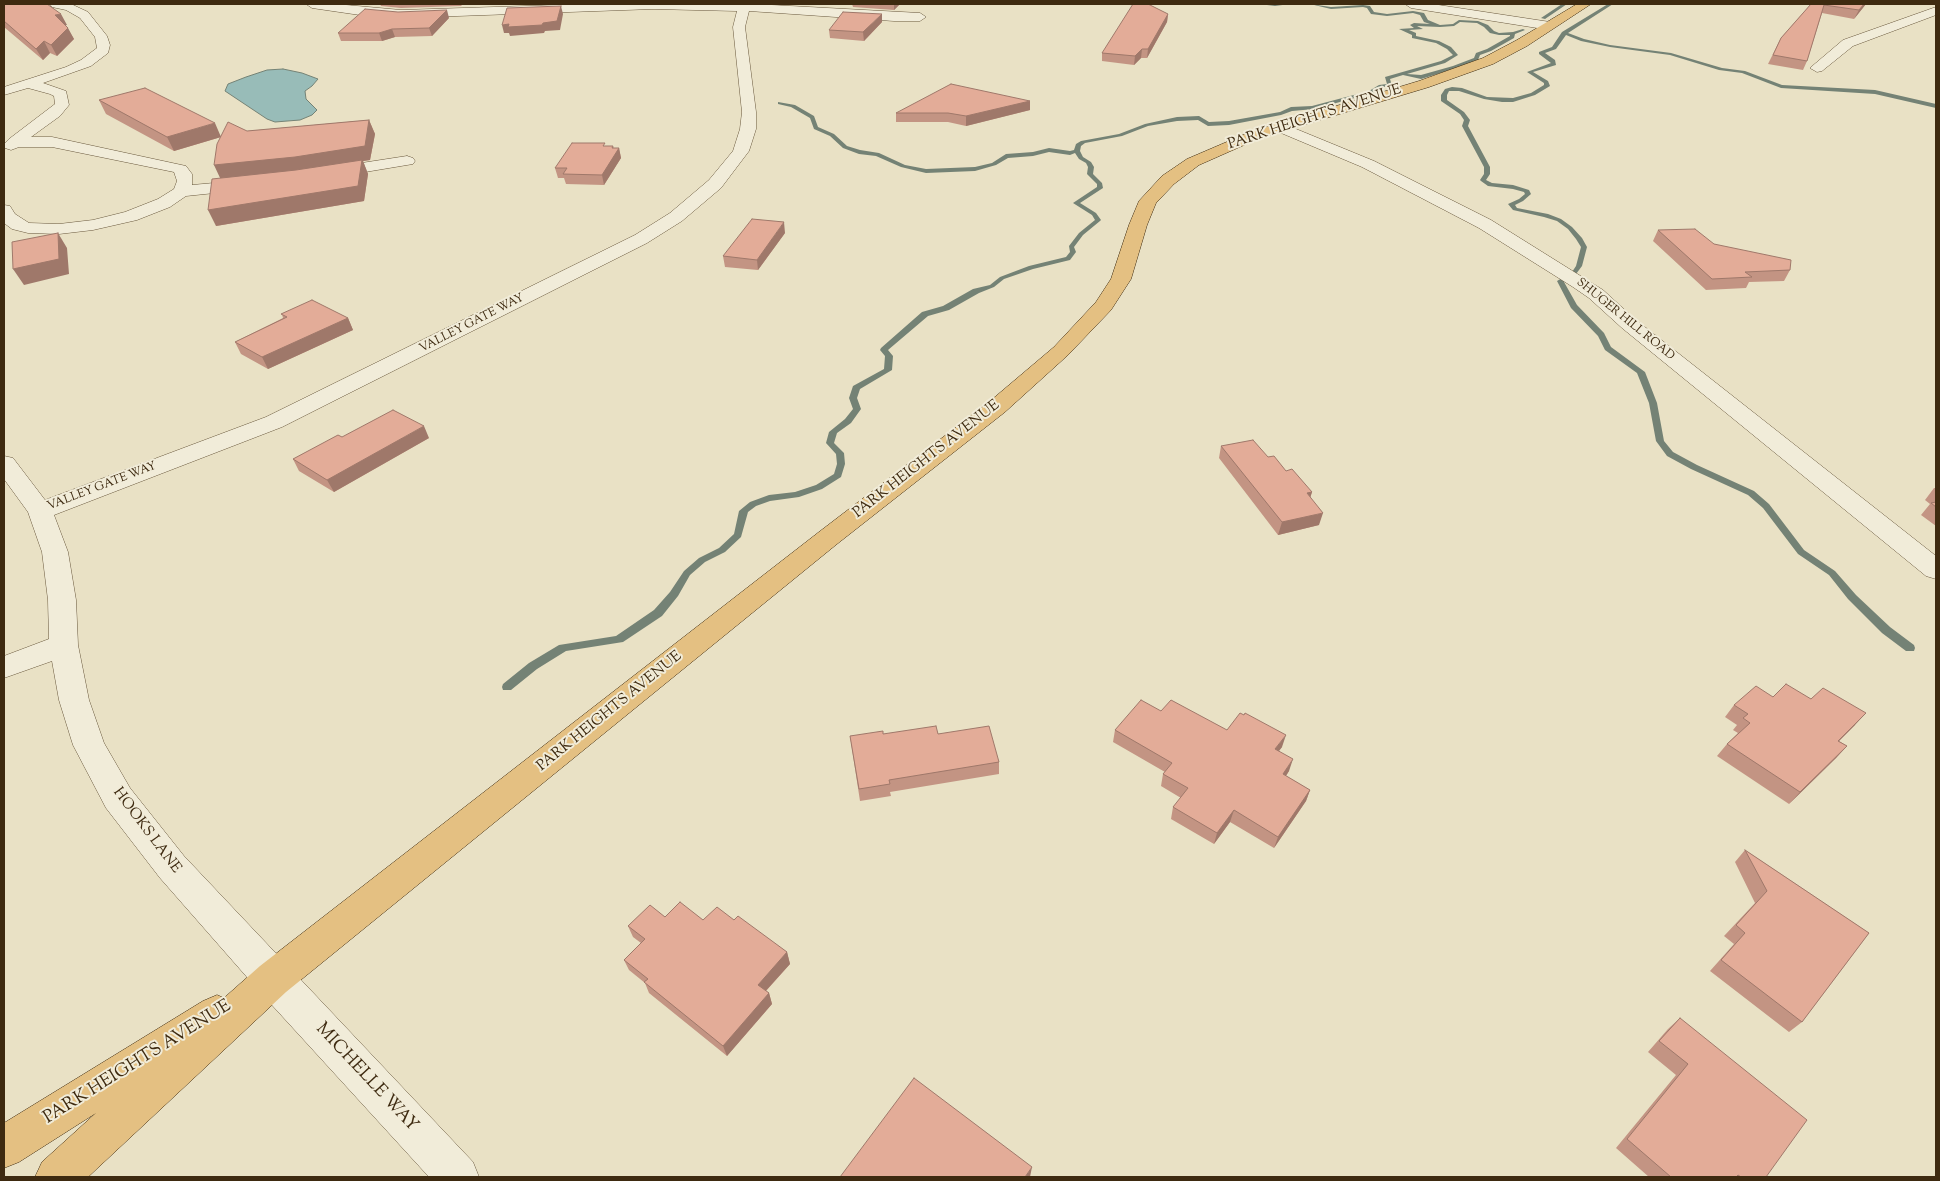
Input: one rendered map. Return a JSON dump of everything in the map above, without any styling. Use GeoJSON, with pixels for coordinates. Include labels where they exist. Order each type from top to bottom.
{"type":"FeatureCollection","features":[{"type":"Feature","properties":{"kind":"main road","name":"PARK HEIGHTS AVENUE"},"geometry":{"type":"LineString","coordinates":[[57,1177],[273,979],[812,550],[997,407],[1061,351],[1104,306],[1121,280],[1138,225],[1148,201],[1168,180],[1193,162],[1279,127],[1464,71],[1507,53],[1585,4]]}},
{"type":"Feature","properties":{"kind":"main road","name":"PARK HEIGHTS AVENUE"},"geometry":{"type":"LineString","coordinates":[[4,1147],[273,979]]}},
{"type":"Feature","properties":{"kind":"street"},"geometry":{"type":"LineString","coordinates":[[4,91],[30,84],[86,63],[102,50],[104,45],[101,36],[84,15],[70,7],[56,4]]}},
{"type":"Feature","properties":{"kind":"street"},"geometry":{"type":"LineString","coordinates":[[312,4],[360,12],[401,14],[452,14],[612,5],[744,6],[920,17]]}},
{"type":"Feature","properties":{"kind":"street"},"geometry":{"type":"LineString","coordinates":[[1410,4],[1550,26]]}},
{"type":"Feature","properties":{"kind":"street","name":"VALLEY GATE WAY"},"geometry":{"type":"LineString","coordinates":[[40,511],[274,422],[632,243],[676,217],[715,184],[741,151],[748,129],[749,112],[739,28],[744,6]]}},
{"type":"Feature","properties":{"kind":"street"},"geometry":{"type":"LineString","coordinates":[[1817,68],[1848,43],[1936,11]]}},
{"type":"Feature","properties":{"kind":"street"},"geometry":{"type":"LineString","coordinates":[[9,147],[55,113],[62,104],[61,94],[30,84]]}},
{"type":"Feature","properties":{"kind":"street","name":"SHUGER HILL ROAD"},"geometry":{"type":"LineString","coordinates":[[1279,127],[1329,147],[1385,173],[1486,224],[1580,283],[1936,570]]}},
{"type":"Feature","properties":{"kind":"street"},"geometry":{"type":"LineString","coordinates":[[9,147],[52,142],[180,169],[184,174],[185,181],[182,191]]}},
{"type":"Feature","properties":{"kind":"street"},"geometry":{"type":"LineString","coordinates":[[311,176],[407,161]]}},
{"type":"Feature","properties":{"kind":"street"},"geometry":{"type":"LineString","coordinates":[[4,210],[7,217],[18,225],[28,228],[76,227],[131,216],[164,203],[182,191],[266,182]]}},
{"type":"Feature","properties":{"kind":"street","name":"HOOKS LANE"},"geometry":{"type":"LineString","coordinates":[[4,463],[40,511],[55,552],[62,600],[64,645],[74,700],[89,745],[118,798],[172,868],[273,979]]}},
{"type":"Feature","properties":{"kind":"street"},"geometry":{"type":"LineString","coordinates":[[4,668],[64,645]]}},
{"type":"Feature","properties":{"kind":"street","name":"MICHELLE WAY"},"geometry":{"type":"LineString","coordinates":[[273,979],[458,1177]]}},
{"type":"Feature","properties":{"kind":"water"},"geometry":{"type":"Polygon","coordinates":[[[283,69],[318,79],[305,91],[306,99],[317,110],[312,115],[300,120],[275,122],[267,119],[225,91],[228,84],[246,77],[267,70],[283,69]]]}},
{"type":"Feature","properties":{"kind":"building"},"geometry":{"type":"Polygon","coordinates":[[[4,4],[47,4],[61,14],[55,15],[68,28],[51,45],[44,41],[36,49],[4,21],[4,4]]]}},
{"type":"Feature","properties":{"kind":"building"},"geometry":{"type":"Polygon","coordinates":[[[1133,4],[1148,4],[1168,14],[1148,49],[1142,49],[1135,56],[1102,53],[1133,4]]]}},
{"type":"Feature","properties":{"kind":"building"},"geometry":{"type":"Polygon","coordinates":[[[1811,4],[1864,4],[1859,10],[1824,5],[1807,61],[1773,55],[1781,38],[1811,4]]]}},
{"type":"Feature","properties":{"kind":"building"},"geometry":{"type":"Polygon","coordinates":[[[561,6],[557,21],[543,23],[542,25],[508,27],[509,24],[502,25],[507,8],[561,6]]]}},
{"type":"Feature","properties":{"kind":"building"},"geometry":{"type":"Polygon","coordinates":[[[365,9],[398,12],[447,10],[429,28],[392,29],[379,33],[338,33],[365,9]]]}},
{"type":"Feature","properties":{"kind":"building"},"geometry":{"type":"Polygon","coordinates":[[[843,12],[882,14],[863,32],[829,30],[843,12]]]}},
{"type":"Feature","properties":{"kind":"building"},"geometry":{"type":"Polygon","coordinates":[[[951,84],[1030,101],[966,116],[948,113],[896,113],[951,84]]]}},
{"type":"Feature","properties":{"kind":"building"},"geometry":{"type":"Polygon","coordinates":[[[145,88],[215,123],[167,137],[99,100],[145,88]]]}},
{"type":"Feature","properties":{"kind":"building"},"geometry":{"type":"Polygon","coordinates":[[[369,120],[365,146],[295,157],[214,165],[217,144],[228,122],[247,131],[369,120]]]}},
{"type":"Feature","properties":{"kind":"building"},"geometry":{"type":"Polygon","coordinates":[[[572,143],[605,143],[603,146],[619,148],[602,175],[563,174],[567,168],[555,168],[572,143]]]}},
{"type":"Feature","properties":{"kind":"building"},"geometry":{"type":"Polygon","coordinates":[[[362,160],[358,186],[208,210],[212,179],[296,170],[362,160]]]}},
{"type":"Feature","properties":{"kind":"building"},"geometry":{"type":"Polygon","coordinates":[[[752,219],[784,222],[757,260],[723,256],[752,219]]]}},
{"type":"Feature","properties":{"kind":"building"},"geometry":{"type":"Polygon","coordinates":[[[1695,229],[1714,244],[1791,260],[1790,270],[1745,272],[1752,277],[1712,279],[1658,230],[1695,229]]]}},
{"type":"Feature","properties":{"kind":"building"},"geometry":{"type":"Polygon","coordinates":[[[58,233],[59,259],[13,269],[12,242],[58,233]]]}},
{"type":"Feature","properties":{"kind":"building"},"geometry":{"type":"Polygon","coordinates":[[[312,300],[348,318],[262,357],[235,342],[287,317],[281,314],[312,300]]]}},
{"type":"Feature","properties":{"kind":"building"},"geometry":{"type":"Polygon","coordinates":[[[393,410],[424,426],[327,480],[293,459],[338,435],[342,437],[393,410]]]}},
{"type":"Feature","properties":{"kind":"building"},"geometry":{"type":"Polygon","coordinates":[[[1253,440],[1268,457],[1274,456],[1286,471],[1292,469],[1312,492],[1307,493],[1323,513],[1282,522],[1221,446],[1253,440]]]}},
{"type":"Feature","properties":{"kind":"building"},"geometry":{"type":"Polygon","coordinates":[[[1786,684],[1811,699],[1823,688],[1866,713],[1838,741],[1847,746],[1800,792],[1727,744],[1750,723],[1743,718],[1748,714],[1734,705],[1756,686],[1773,697],[1786,684]]]}},
{"type":"Feature","properties":{"kind":"building"},"geometry":{"type":"Polygon","coordinates":[[[1141,700],[1161,711],[1171,700],[1227,730],[1240,713],[1244,715],[1245,713],[1286,735],[1275,749],[1293,759],[1283,774],[1310,790],[1278,837],[1234,810],[1217,833],[1173,807],[1188,788],[1163,774],[1172,763],[1115,730],[1141,700]]]}},
{"type":"Feature","properties":{"kind":"building"},"geometry":{"type":"Polygon","coordinates":[[[936,726],[938,734],[989,726],[999,762],[889,780],[890,784],[859,789],[850,736],[883,731],[883,734],[936,726]]]}},
{"type":"Feature","properties":{"kind":"building"},"geometry":{"type":"Polygon","coordinates":[[[1745,850],[1869,933],[1802,1022],[1721,960],[1745,933],[1736,925],[1767,891],[1745,850]]]}},
{"type":"Feature","properties":{"kind":"building"},"geometry":{"type":"Polygon","coordinates":[[[680,902],[703,920],[717,907],[734,920],[738,916],[787,952],[758,985],[769,993],[723,1046],[644,982],[648,979],[624,960],[645,939],[628,926],[650,905],[665,917],[680,902]]]}},
{"type":"Feature","properties":{"kind":"building"},"geometry":{"type":"Polygon","coordinates":[[[1680,1018],[1807,1120],[1766,1177],[1741,1177],[1738,1175],[1736,1177],[1671,1177],[1627,1139],[1688,1064],[1659,1041],[1680,1018]]]}},
{"type":"Feature","properties":{"kind":"building"},"geometry":{"type":"Polygon","coordinates":[[[914,1078],[1032,1167],[1025,1177],[840,1177],[914,1078]]]}},
{"type":"Feature","properties":{"kind":"waterway"},"geometry":{"type":"LineString","coordinates":[[1261,4],[1288,4]]}},
{"type":"Feature","properties":{"kind":"waterway"},"geometry":{"type":"LineString","coordinates":[[1312,4],[1331,8],[1363,6],[1368,7],[1373,13],[1387,15],[1413,12],[1422,14],[1426,21],[1440,26]]}},
{"type":"Feature","properties":{"kind":"waterway"},"geometry":{"type":"LineString","coordinates":[[1543,18],[1565,4]]}},
{"type":"Feature","properties":{"kind":"waterway"},"geometry":{"type":"LineString","coordinates":[[1565,33],[1611,4]]}},
{"type":"Feature","properties":{"kind":"waterway"},"geometry":{"type":"LineString","coordinates":[[1440,26],[1454,25],[1459,21],[1478,22],[1492,32],[1499,34],[1513,33]]}},
{"type":"Feature","properties":{"kind":"waterway"},"geometry":{"type":"LineString","coordinates":[[1077,151],[1078,145],[1083,142],[1120,135],[1147,125],[1177,119],[1199,118],[1208,124],[1229,123],[1281,113],[1291,109],[1312,108],[1371,92],[1381,86],[1390,85],[1387,78],[1443,62],[1456,55],[1449,48],[1437,42],[1414,37],[1414,34],[1401,29],[1421,29],[1412,25],[1414,24],[1440,26]]}},
{"type":"Feature","properties":{"kind":"waterway"},"geometry":{"type":"LineString","coordinates":[[1513,33],[1523,30]]}},
{"type":"Feature","properties":{"kind":"waterway"},"geometry":{"type":"LineString","coordinates":[[1405,75],[1421,77],[1476,59],[1478,54],[1512,37],[1513,33]]}},
{"type":"Feature","properties":{"kind":"waterway"},"geometry":{"type":"LineString","coordinates":[[1565,33],[1583,40],[1610,46],[1671,54],[1721,69],[1743,72],[1781,86],[1875,92],[1936,106]]}},
{"type":"Feature","properties":{"kind":"waterway"},"geometry":{"type":"LineString","coordinates":[[1565,33],[1554,48],[1541,53],[1553,61],[1554,64],[1529,72],[1546,82],[1547,86],[1533,94],[1513,100],[1502,100],[1486,98],[1460,89],[1452,89],[1447,90],[1444,95],[1444,101],[1462,113],[1467,120],[1465,126],[1487,167],[1487,174],[1483,180],[1490,185],[1513,187],[1527,191],[1528,194],[1521,200],[1511,204],[1515,209],[1546,215],[1559,220],[1579,238],[1584,247],[1579,266],[1574,273],[1560,281],[1574,306],[1601,335],[1608,348],[1641,372],[1653,403],[1660,441],[1670,454],[1751,493],[1766,506],[1801,552],[1832,573],[1852,597],[1886,630],[1910,648]]}},
{"type":"Feature","properties":{"kind":"waterway"},"geometry":{"type":"LineString","coordinates":[[780,103],[793,106],[812,117],[816,128],[832,135],[845,147],[859,152],[877,154],[903,166],[926,171],[975,169],[994,164],[1006,156],[1033,154],[1049,150],[1070,153],[1077,151]]}},
{"type":"Feature","properties":{"kind":"waterway"},"geometry":{"type":"LineString","coordinates":[[507,687],[533,666],[563,648],[619,639],[658,613],[674,594],[687,573],[702,560],[722,550],[738,535],[744,511],[753,504],[769,498],[796,495],[819,487],[838,475],[841,464],[840,453],[830,443],[833,432],[848,421],[857,409],[853,398],[856,388],[888,370],[889,356],[884,350],[925,314],[946,308],[976,291],[992,286],[1002,278],[1031,267],[1068,259],[1073,252],[1071,247],[1081,234],[1098,220],[1094,214],[1076,203],[1100,188],[1100,184],[1090,174],[1091,167],[1088,162],[1081,158],[1077,151]]}}]}
